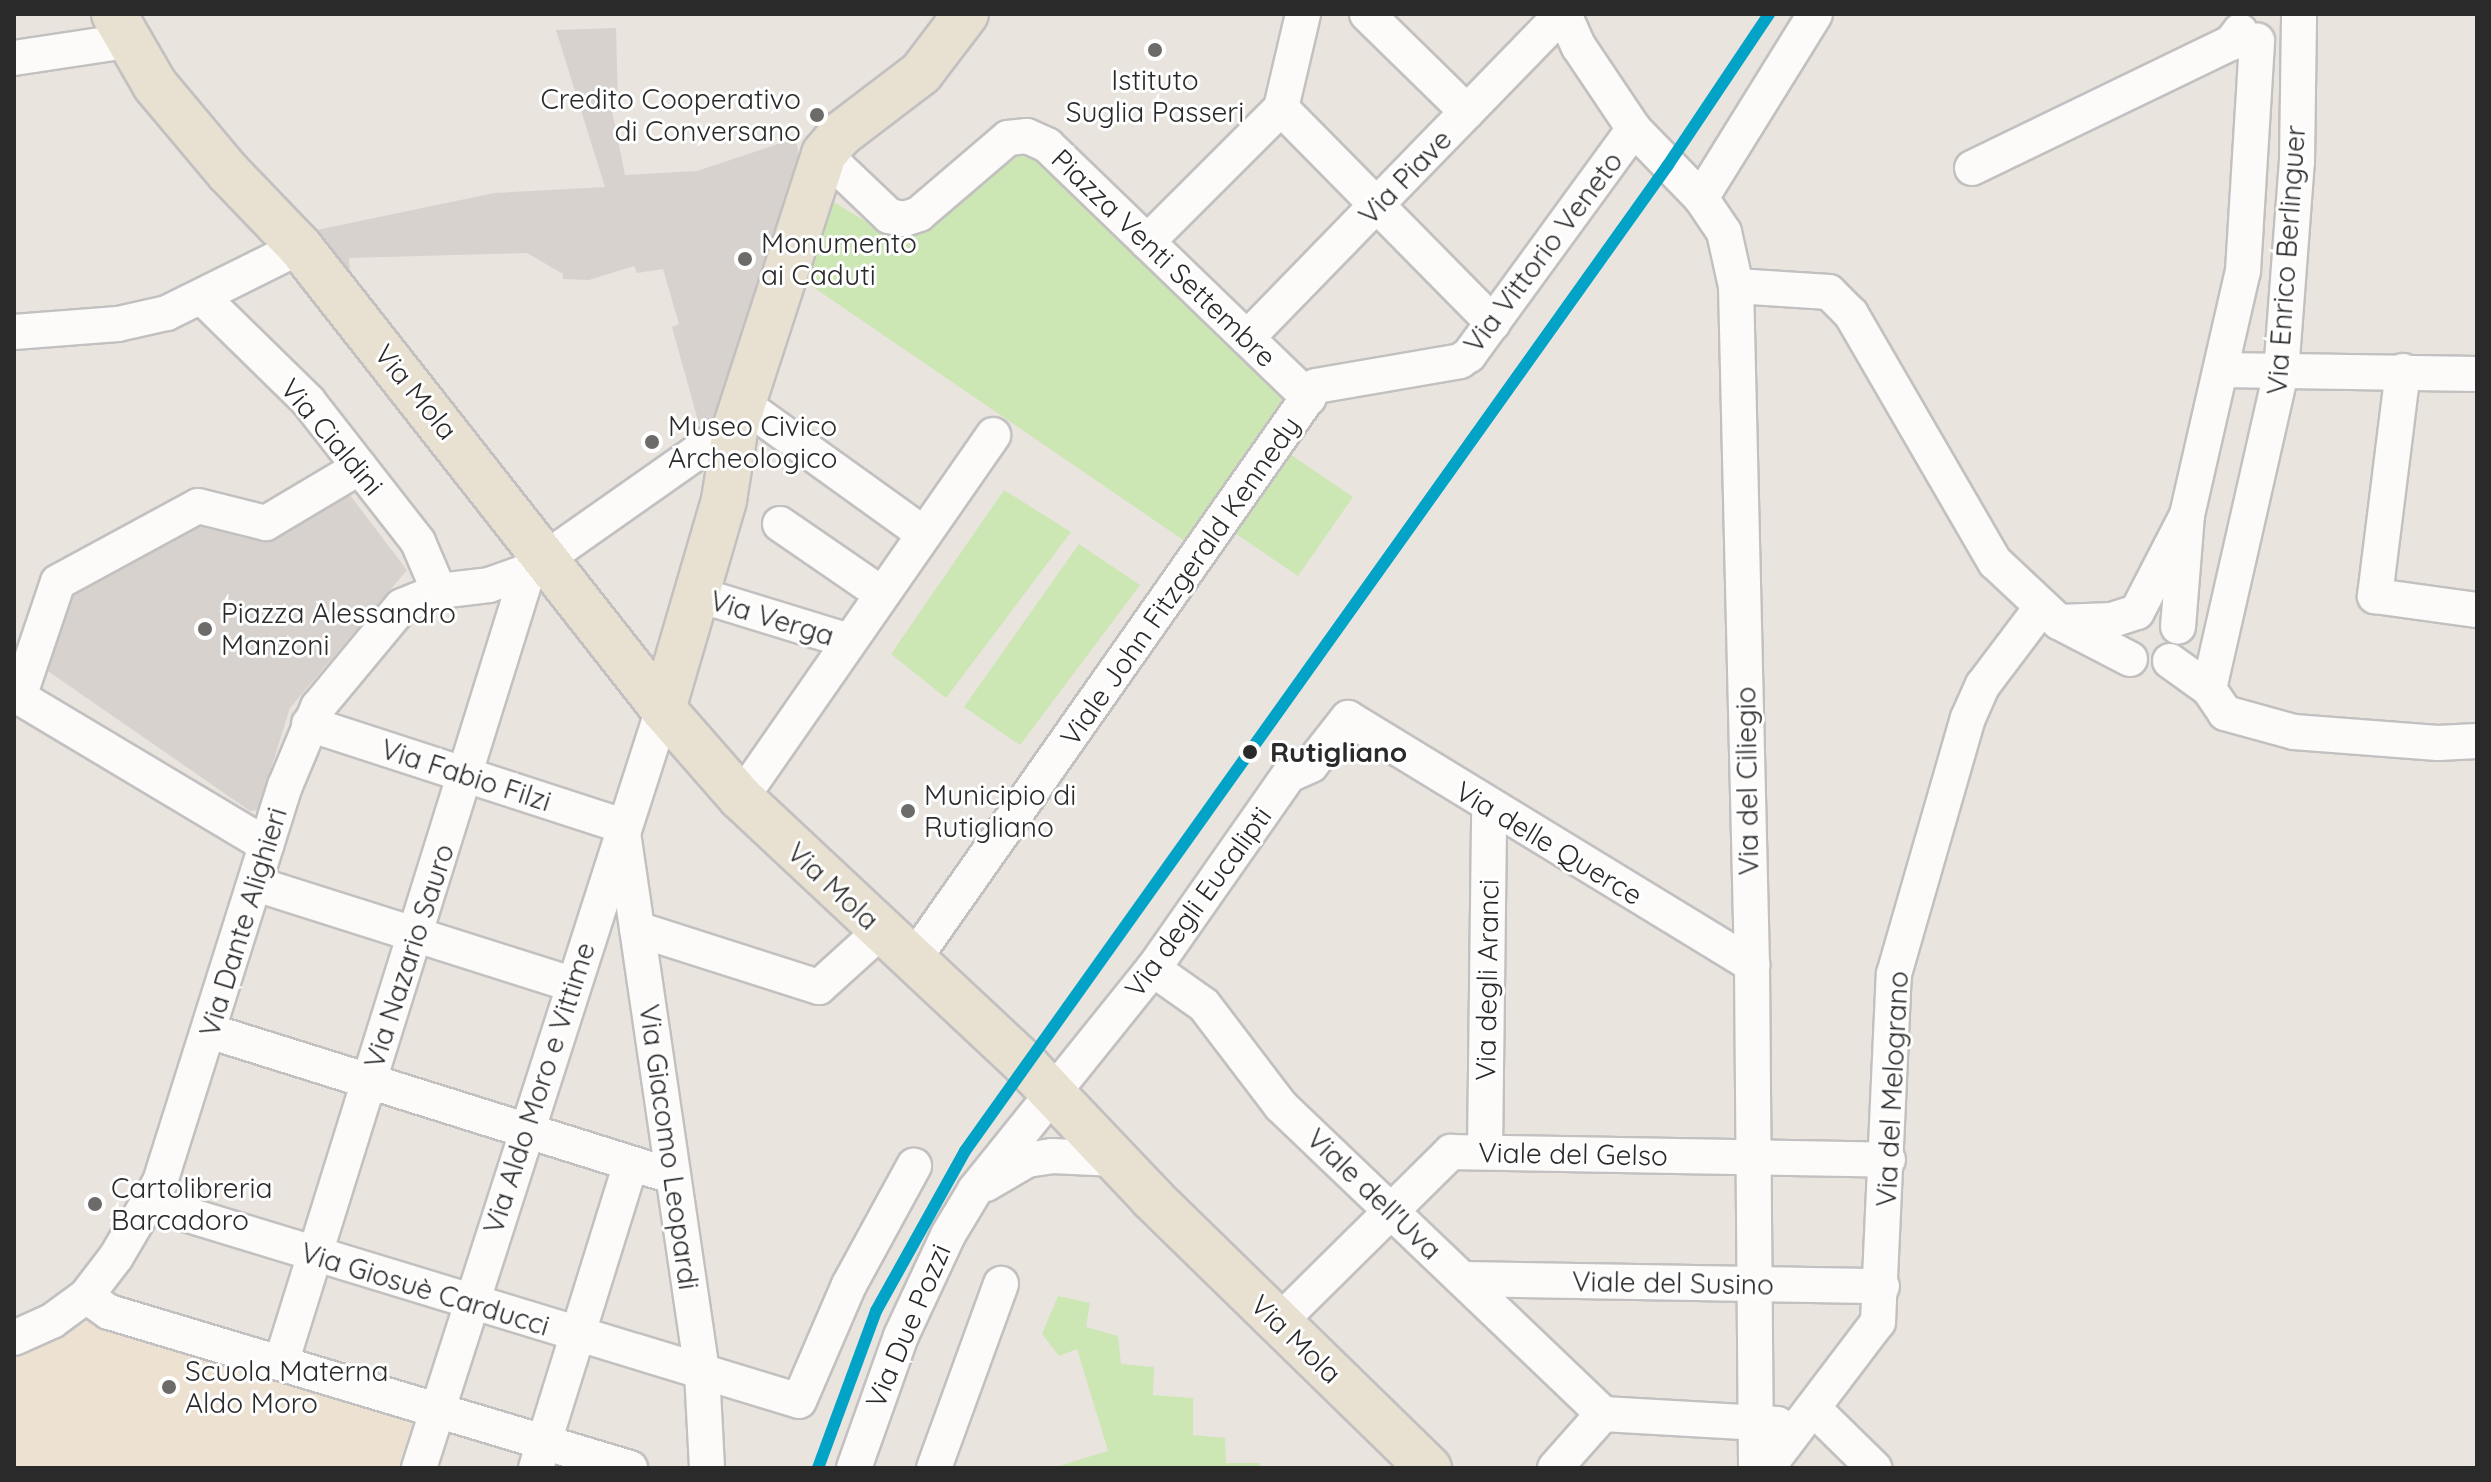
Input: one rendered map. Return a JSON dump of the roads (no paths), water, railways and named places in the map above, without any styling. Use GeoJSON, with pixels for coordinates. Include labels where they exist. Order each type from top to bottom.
{"type":"FeatureCollection","features":[{"type":"Feature","properties":{"kind":"main road"},"geometry":{"type":"LineString","coordinates":[[663,709],[724,500],[739,415],[824,154],[841,134],[921,73],[966,14]]}},
{"type":"Feature","properties":{"kind":"main road","name":"Via Mola"},"geometry":{"type":"LineString","coordinates":[[120,27],[155,85],[228,172],[300,247],[537,564],[741,798],[1055,1095],[1279,1322],[1429,1468]]}},
{"type":"Feature","properties":{"kind":"street"},"geometry":{"type":"LineString","coordinates":[[1147,242],[1281,108],[1303,14]]}},
{"type":"Feature","properties":{"kind":"street"},"geometry":{"type":"LineString","coordinates":[[1367,14],[1467,112]]}},
{"type":"Feature","properties":{"kind":"street","name":"Via Piave"},"geometry":{"type":"LineString","coordinates":[[1247,338],[1563,14]]}},
{"type":"Feature","properties":{"kind":"street","name":"Via del Ciliegio"},"geometry":{"type":"LineString","coordinates":[[1563,14],[1579,47],[1634,129],[1701,198],[1724,232],[1736,286],[1752,965],[1756,1468]]}},
{"type":"Feature","properties":{"kind":"street"},"geometry":{"type":"LineString","coordinates":[[1701,198],[1815,14]]}},
{"type":"Feature","properties":{"kind":"street"},"geometry":{"type":"LineString","coordinates":[[1972,168],[2231,43],[2268,21]]}},
{"type":"Feature","properties":{"kind":"street"},"geometry":{"type":"LineString","coordinates":[[1736,286],[1829,292],[1851,314],[1995,562],[2050,615],[2151,668],[2170,661],[2179,645],[2187,515],[2224,370],[2243,271],[2268,21]]}},
{"type":"Feature","properties":{"kind":"street","name":"Via Enrico Berlinguer"},"geometry":{"type":"LineString","coordinates":[[2209,689],[2281,373],[2297,162],[2268,21]]}},
{"type":"Feature","properties":{"kind":"street"},"geometry":{"type":"LineString","coordinates":[[14,58],[120,27]]}},
{"type":"Feature","properties":{"kind":"street"},"geometry":{"type":"LineString","coordinates":[[1281,108],[1493,323]]}},
{"type":"Feature","properties":{"kind":"street","name":"Via Vittorio Veneto"},"geometry":{"type":"LineString","coordinates":[[1309,398],[1316,386],[1460,361],[1493,323],[1634,129]]}},
{"type":"Feature","properties":{"kind":"street","name":"Piazza Venti Settembre"},"geometry":{"type":"LineString","coordinates":[[824,154],[889,216],[904,219],[919,214],[1008,138],[1027,136],[1047,145],[1309,398]]}},
{"type":"Feature","properties":{"kind":"street"},"geometry":{"type":"LineString","coordinates":[[14,332],[118,324],[203,298],[300,247]]}},
{"type":"Feature","properties":{"kind":"street","name":"Via Cialdini"},"geometry":{"type":"LineString","coordinates":[[203,298],[308,401],[418,542],[439,591]]}},
{"type":"Feature","properties":{"kind":"street"},"geometry":{"type":"LineString","coordinates":[[2224,370],[2477,374]]}},
{"type":"Feature","properties":{"kind":"street"},"geometry":{"type":"LineString","coordinates":[[2403,371],[2375,596],[2477,610]]}},
{"type":"Feature","properties":{"kind":"street","name":"Viale John Fitzgerald Kennedy"},"geometry":{"type":"LineString","coordinates":[[913,960],[1309,398]]}},
{"type":"Feature","properties":{"kind":"street"},"geometry":{"type":"LineString","coordinates":[[739,415],[924,534]]}},
{"type":"Feature","properties":{"kind":"street","name":"Via Dante Alighieri"},"geometry":{"type":"LineString","coordinates":[[14,1338],[52,1321],[86,1296],[149,1203],[209,1031],[266,845],[309,724],[384,623],[402,606],[439,591],[489,585],[537,564],[739,415]]}},
{"type":"Feature","properties":{"kind":"street"},"geometry":{"type":"LineString","coordinates":[[741,798],[993,435]]}},
{"type":"Feature","properties":{"kind":"street"},"geometry":{"type":"LineString","coordinates":[[266,845],[17,695],[58,582],[198,506],[266,523],[360,467]]}},
{"type":"Feature","properties":{"kind":"street"},"geometry":{"type":"LineString","coordinates":[[2130,659],[2122,636],[2187,515]]}},
{"type":"Feature","properties":{"kind":"street"},"geometry":{"type":"LineString","coordinates":[[780,524],[882,594]]}},
{"type":"Feature","properties":{"kind":"street","name":"Via Nazario Sauro"},"geometry":{"type":"LineString","coordinates":[[281,1363],[537,564]]}},
{"type":"Feature","properties":{"kind":"street","name":"Via Verga"},"geometry":{"type":"LineString","coordinates":[[696,594],[849,641]]}},
{"type":"Feature","properties":{"kind":"street"},"geometry":{"type":"LineString","coordinates":[[2050,615],[2112,620],[2156,610],[2178,627]]}},
{"type":"Feature","properties":{"kind":"street","name":"Via del Melograno"},"geometry":{"type":"LineString","coordinates":[[1767,1468],[1878,1322],[1888,1160],[1894,974],[1968,718],[1983,685],[2050,615]]}},
{"type":"Feature","properties":{"kind":"street"},"geometry":{"type":"LineString","coordinates":[[2170,661],[2209,689],[2225,713],[2294,732],[2424,742],[2477,741]]}},
{"type":"Feature","properties":{"kind":"street","name":"Via Aldo Moro e Vittime"},"geometry":{"type":"LineString","coordinates":[[419,1468],[622,826],[663,709]]}},
{"type":"Feature","properties":{"kind":"street","name":"Via delle Querce"},"geometry":{"type":"LineString","coordinates":[[1348,718],[1752,965]]}},
{"type":"Feature","properties":{"kind":"street","name":"Via degli Eucalipti"},"geometry":{"type":"LineString","coordinates":[[1055,1095],[1153,969],[1289,775],[1311,765],[1348,718]]}},
{"type":"Feature","properties":{"kind":"street","name":"Via Fabio Filzi"},"geometry":{"type":"LineString","coordinates":[[309,724],[622,826]]}},
{"type":"Feature","properties":{"kind":"street","name":"Via degli Aranci"},"geometry":{"type":"LineString","coordinates":[[1485,1152],[1489,807]]}},
{"type":"Feature","properties":{"kind":"street","name":"Via Giacomo Leopardi"},"geometry":{"type":"LineString","coordinates":[[622,826],[702,1372],[707,1468]]}},
{"type":"Feature","properties":{"kind":"street"},"geometry":{"type":"LineString","coordinates":[[256,884],[572,984]]}},
{"type":"Feature","properties":{"kind":"street"},"geometry":{"type":"LineString","coordinates":[[637,929],[819,987],[881,931]]}},
{"type":"Feature","properties":{"kind":"street","name":"Viale dell'Uva"},"geometry":{"type":"LineString","coordinates":[[1153,969],[1204,1005],[1281,1106],[1603,1414]]}},
{"type":"Feature","properties":{"kind":"street"},"geometry":{"type":"LineString","coordinates":[[209,1031],[673,1176]]}},
{"type":"Feature","properties":{"kind":"street","name":"Via Due Pozzi"},"geometry":{"type":"LineString","coordinates":[[854,1468],[901,1336],[948,1235],[999,1154],[1055,1095]]}},
{"type":"Feature","properties":{"kind":"street","name":"Viale del Gelso"},"geometry":{"type":"LineString","coordinates":[[1279,1322],[1451,1152],[1888,1160]]}},
{"type":"Feature","properties":{"kind":"street","name":"Via Due Pozzi"},"geometry":{"type":"LineString","coordinates":[[975,1190],[1027,1160],[1116,1159]]}},
{"type":"Feature","properties":{"kind":"street"},"geometry":{"type":"LineString","coordinates":[[540,1455],[631,1163]]}},
{"type":"Feature","properties":{"kind":"street","name":"Via Giosuè Carducci"},"geometry":{"type":"LineString","coordinates":[[149,1203],[470,1305],[799,1401],[849,1285],[914,1166]]}},
{"type":"Feature","properties":{"kind":"street","name":"Viale del Susino"},"geometry":{"type":"LineString","coordinates":[[1464,1279],[1882,1286]]}},
{"type":"Feature","properties":{"kind":"street"},"geometry":{"type":"LineString","coordinates":[[934,1468],[1001,1284]]}},
{"type":"Feature","properties":{"kind":"street"},"geometry":{"type":"LineString","coordinates":[[86,1296],[109,1312],[437,1409],[540,1455],[630,1468]]}},
{"type":"Feature","properties":{"kind":"street"},"geometry":{"type":"LineString","coordinates":[[1555,1468],[1603,1414],[1756,1422],[1806,1416],[1874,1468]]}},
{"type":"Feature","properties":{"kind":"place","name":"Istituto Suglia Passeri"},"geometry":{"type":"Point","coordinates":[1155,50]}},
{"type":"Feature","properties":{"kind":"place","name":"Credito Cooperativo di Conversano"},"geometry":{"type":"Point","coordinates":[817,115]}},
{"type":"Feature","properties":{"kind":"place","name":"Monumento ai Caduti"},"geometry":{"type":"Point","coordinates":[745,259]}},
{"type":"Feature","properties":{"kind":"place","name":"Museo Civico Archeologico"},"geometry":{"type":"Point","coordinates":[652,442]}},
{"type":"Feature","properties":{"kind":"place","name":"Piazza Alessandro Manzoni"},"geometry":{"type":"Point","coordinates":[205,629]}},
{"type":"Feature","properties":{"kind":"place","name":"Rutigliano"},"geometry":{"type":"Point","coordinates":[1250,752]}},
{"type":"Feature","properties":{"kind":"place","name":"Municipio di Rutigliano"},"geometry":{"type":"Point","coordinates":[908,811]}},
{"type":"Feature","properties":{"kind":"place","name":"Cartolibreria Barcadoro"},"geometry":{"type":"Point","coordinates":[95,1204]}},
{"type":"Feature","properties":{"kind":"place","name":"Scuola Materna Aldo Moro"},"geometry":{"type":"Point","coordinates":[169,1387]}}]}
